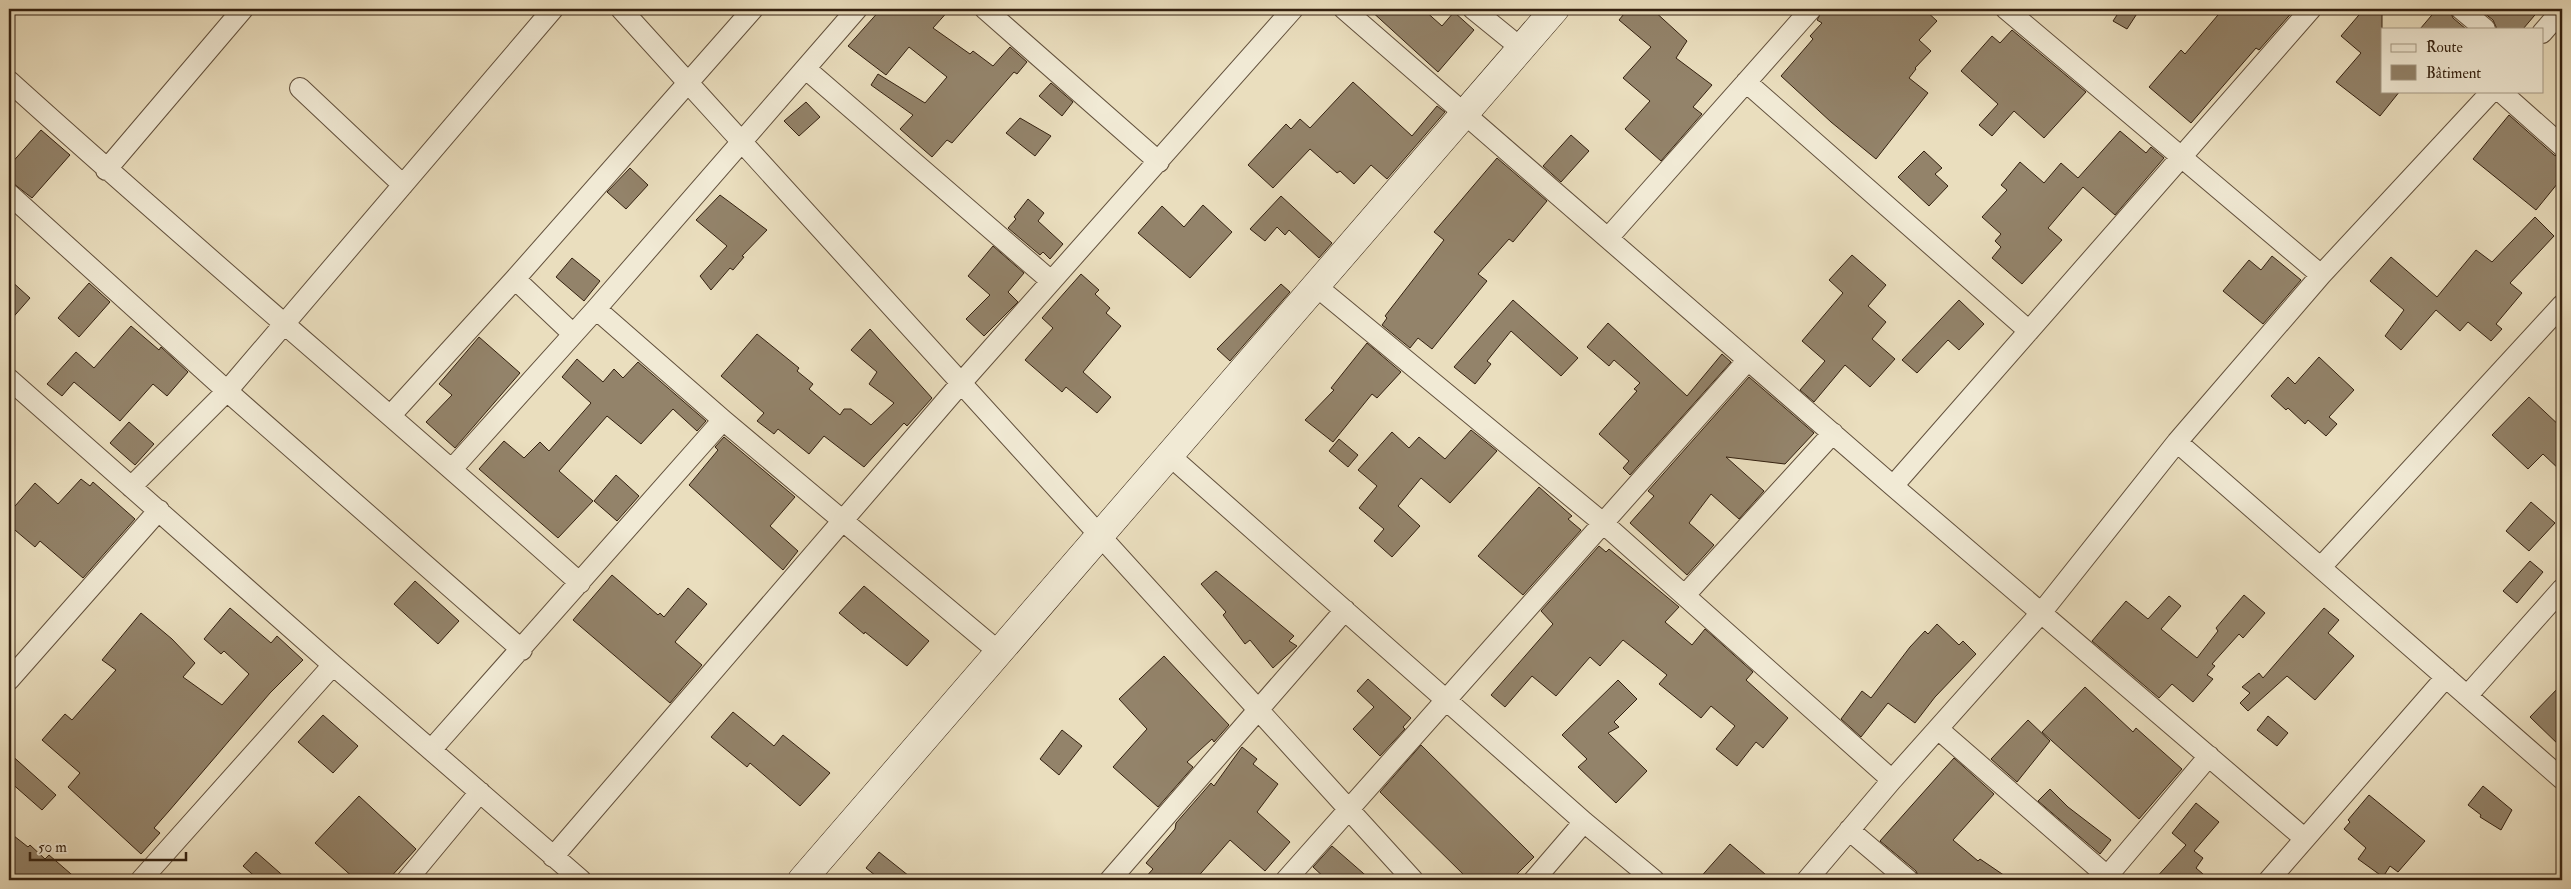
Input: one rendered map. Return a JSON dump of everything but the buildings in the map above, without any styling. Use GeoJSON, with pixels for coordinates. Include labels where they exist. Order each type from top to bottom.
{"type":"FeatureCollection","features":[{"type":"Feature","properties":{"kind":"street"},"geometry":{"type":"LineString","coordinates":[[106,170],[242,9]]}},
{"type":"Feature","properties":{"kind":"street"},"geometry":{"type":"LineString","coordinates":[[131,487],[227,390],[553,9]]}},
{"type":"Feature","properties":{"kind":"street"},"geometry":{"type":"LineString","coordinates":[[621,9],[1413,880]]}},
{"type":"Feature","properties":{"kind":"street"},"geometry":{"type":"LineString","coordinates":[[391,415],[515,279],[753,9]]}},
{"type":"Feature","properties":{"kind":"street"},"geometry":{"type":"LineString","coordinates":[[452,468],[596,309],[857,9]]}},
{"type":"Feature","properties":{"kind":"street"},"geometry":{"type":"LineString","coordinates":[[985,9],[1159,162]]}},
{"type":"Feature","properties":{"kind":"street"},"geometry":{"type":"LineString","coordinates":[[553,857],[962,382],[1293,9]]}},
{"type":"Feature","properties":{"kind":"street"},"geometry":{"type":"LineString","coordinates":[[1344,9],[1893,486],[2304,838]]}},
{"type":"Feature","properties":{"kind":"street"},"geometry":{"type":"LineString","coordinates":[[1473,9],[1521,48]]}},
{"type":"Feature","properties":{"kind":"street"},"geometry":{"type":"LineString","coordinates":[[802,880],[1555,9]]}},
{"type":"Feature","properties":{"kind":"street"},"geometry":{"type":"LineString","coordinates":[[1608,238],[1811,9]]}},
{"type":"Feature","properties":{"kind":"street"},"geometry":{"type":"LineString","coordinates":[[2006,9],[2321,275]]}},
{"type":"Feature","properties":{"kind":"street"},"geometry":{"type":"LineString","coordinates":[[1893,486],[2311,9]]}},
{"type":"Feature","properties":{"kind":"street"},"geometry":{"type":"LineString","coordinates":[[2461,9],[2484,28]]}},
{"type":"Feature","properties":{"kind":"street"},"geometry":{"type":"LineString","coordinates":[[2544,31],[2562,10]]}},
{"type":"Feature","properties":{"kind":"street"},"geometry":{"type":"LineString","coordinates":[[806,69],[1051,281]]}},
{"type":"Feature","properties":{"kind":"street"},"geometry":{"type":"LineString","coordinates":[[9,81],[106,170],[452,468],[580,583]]}},
{"type":"Feature","properties":{"kind":"street"},"geometry":{"type":"LineString","coordinates":[[1746,82],[2029,331]]}},
{"type":"Feature","properties":{"kind":"street"},"geometry":{"type":"LineString","coordinates":[[300,88],[404,185]]}},
{"type":"Feature","properties":{"kind":"street"},"geometry":{"type":"LineString","coordinates":[[1807,880],[1892,780],[2041,612],[2177,442],[2321,275],[2491,92]]}},
{"type":"Feature","properties":{"kind":"street"},"geometry":{"type":"LineString","coordinates":[[2501,92],[2562,146]]}},
{"type":"Feature","properties":{"kind":"street"},"geometry":{"type":"LineString","coordinates":[[9,194],[227,390],[522,650]]}},
{"type":"Feature","properties":{"kind":"street"},"geometry":{"type":"LineString","coordinates":[[515,279],[573,334]]}},
{"type":"Feature","properties":{"kind":"street"},"geometry":{"type":"LineString","coordinates":[[1316,286],[1604,523],[1892,780]]}},
{"type":"Feature","properties":{"kind":"street"},"geometry":{"type":"LineString","coordinates":[[2320,567],[2562,305]]}},
{"type":"Feature","properties":{"kind":"street"},"geometry":{"type":"LineString","coordinates":[[596,309],[841,521],[999,652]]}},
{"type":"Feature","properties":{"kind":"street"},"geometry":{"type":"LineString","coordinates":[[1286,880],[1748,360]]}},
{"type":"Feature","properties":{"kind":"street"},"geometry":{"type":"LineString","coordinates":[[9,379],[332,665],[582,880]]}},
{"type":"Feature","properties":{"kind":"street"},"geometry":{"type":"LineString","coordinates":[[431,750],[522,650],[723,420]]}},
{"type":"Feature","properties":{"kind":"street"},"geometry":{"type":"LineString","coordinates":[[1685,595],[1833,433]]}},
{"type":"Feature","properties":{"kind":"street"},"geometry":{"type":"LineString","coordinates":[[2177,442],[2562,779]]}},
{"type":"Feature","properties":{"kind":"street"},"geometry":{"type":"LineString","coordinates":[[1169,455],[1584,822],[1654,880]]}},
{"type":"Feature","properties":{"kind":"street"},"geometry":{"type":"LineString","coordinates":[[9,680],[159,510]]}},
{"type":"Feature","properties":{"kind":"street"},"geometry":{"type":"LineString","coordinates":[[2467,696],[2562,588]]}},
{"type":"Feature","properties":{"kind":"street"},"geometry":{"type":"LineString","coordinates":[[1110,880],[1344,610]]}},
{"type":"Feature","properties":{"kind":"street"},"geometry":{"type":"LineString","coordinates":[[141,880],[332,665]]}},
{"type":"Feature","properties":{"kind":"street"},"geometry":{"type":"LineString","coordinates":[[2269,880],[2446,677]]}},
{"type":"Feature","properties":{"kind":"street"},"geometry":{"type":"LineString","coordinates":[[1938,729],[2105,878],[2209,756]]}},
{"type":"Feature","properties":{"kind":"street"},"geometry":{"type":"LineString","coordinates":[[407,880],[480,792]]}},
{"type":"Feature","properties":{"kind":"street"},"geometry":{"type":"LineString","coordinates":[[1534,880],[1584,822]]}},
{"type":"Feature","properties":{"kind":"street"},"geometry":{"type":"LineString","coordinates":[[1849,830],[1908,880]]}}]}
